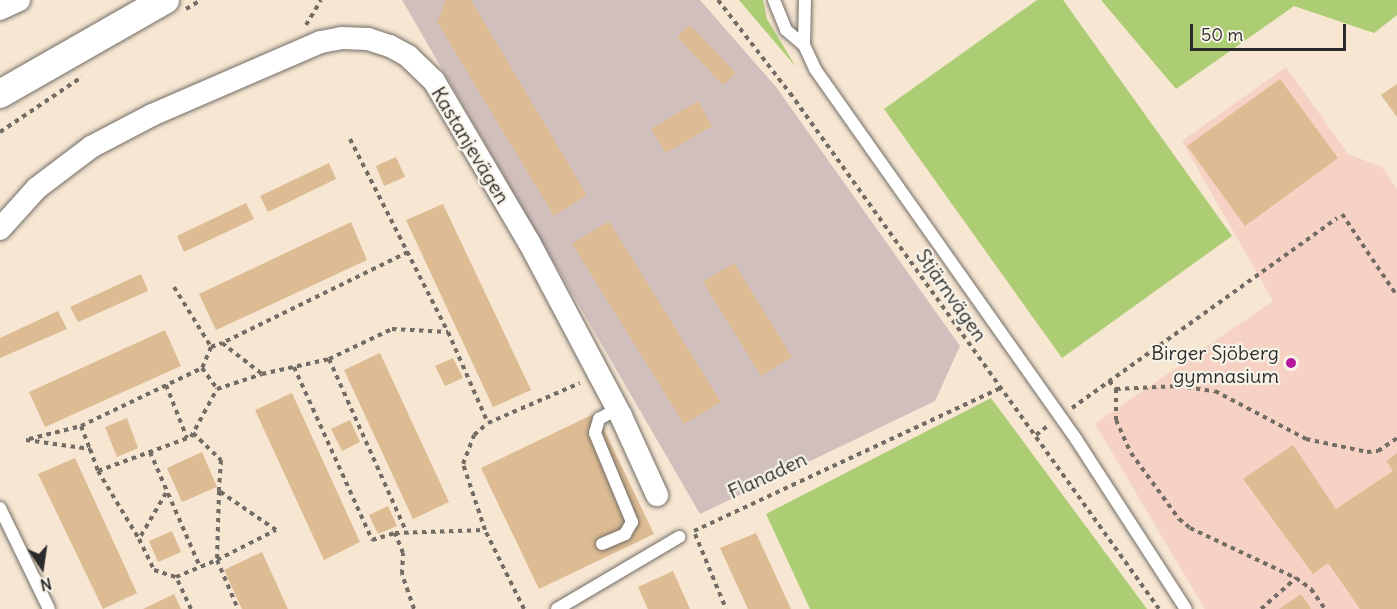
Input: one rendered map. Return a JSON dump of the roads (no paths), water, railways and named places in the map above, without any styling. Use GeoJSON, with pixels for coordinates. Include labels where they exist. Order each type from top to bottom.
{"type":"FeatureCollection","features":[{"type":"Feature","properties":{"kind":"street"},"geometry":{"type":"LineString","coordinates":[[0,9],[19,0]]}},
{"type":"Feature","properties":{"kind":"street"},"geometry":{"type":"LineString","coordinates":[[0,94],[165,0]]}},
{"type":"Feature","properties":{"kind":"street"},"geometry":{"type":"LineString","coordinates":[[0,110],[129,21]]}},
{"type":"Feature","properties":{"kind":"street","name":"Kastanjevägen"},"geometry":{"type":"LineString","coordinates":[[0,228],[37,188],[91,147],[152,115],[321,42],[341,38],[368,39],[408,56],[434,81],[529,242],[600,375],[657,495]]}},
{"type":"Feature","properties":{"kind":"lane"},"geometry":{"type":"LineString","coordinates":[[774,0],[786,30],[804,45],[826,87],[1060,416],[1186,609]]}},
{"type":"Feature","properties":{"kind":"lane"},"geometry":{"type":"LineString","coordinates":[[804,45],[805,0]]}},
{"type":"Feature","properties":{"kind":"lane"},"geometry":{"type":"LineString","coordinates":[[602,544],[625,534],[632,522],[595,433],[599,419],[617,409]]}},
{"type":"Feature","properties":{"kind":"lane"},"geometry":{"type":"LineString","coordinates":[[0,508],[49,609]]}},
{"type":"Feature","properties":{"kind":"lane"},"geometry":{"type":"LineString","coordinates":[[557,609],[679,537]]}},
{"type":"Feature","properties":{"kind":"place","name":"Birger Sjöberg gymnasium"},"geometry":{"type":"Point","coordinates":[1291,363]}}]}
